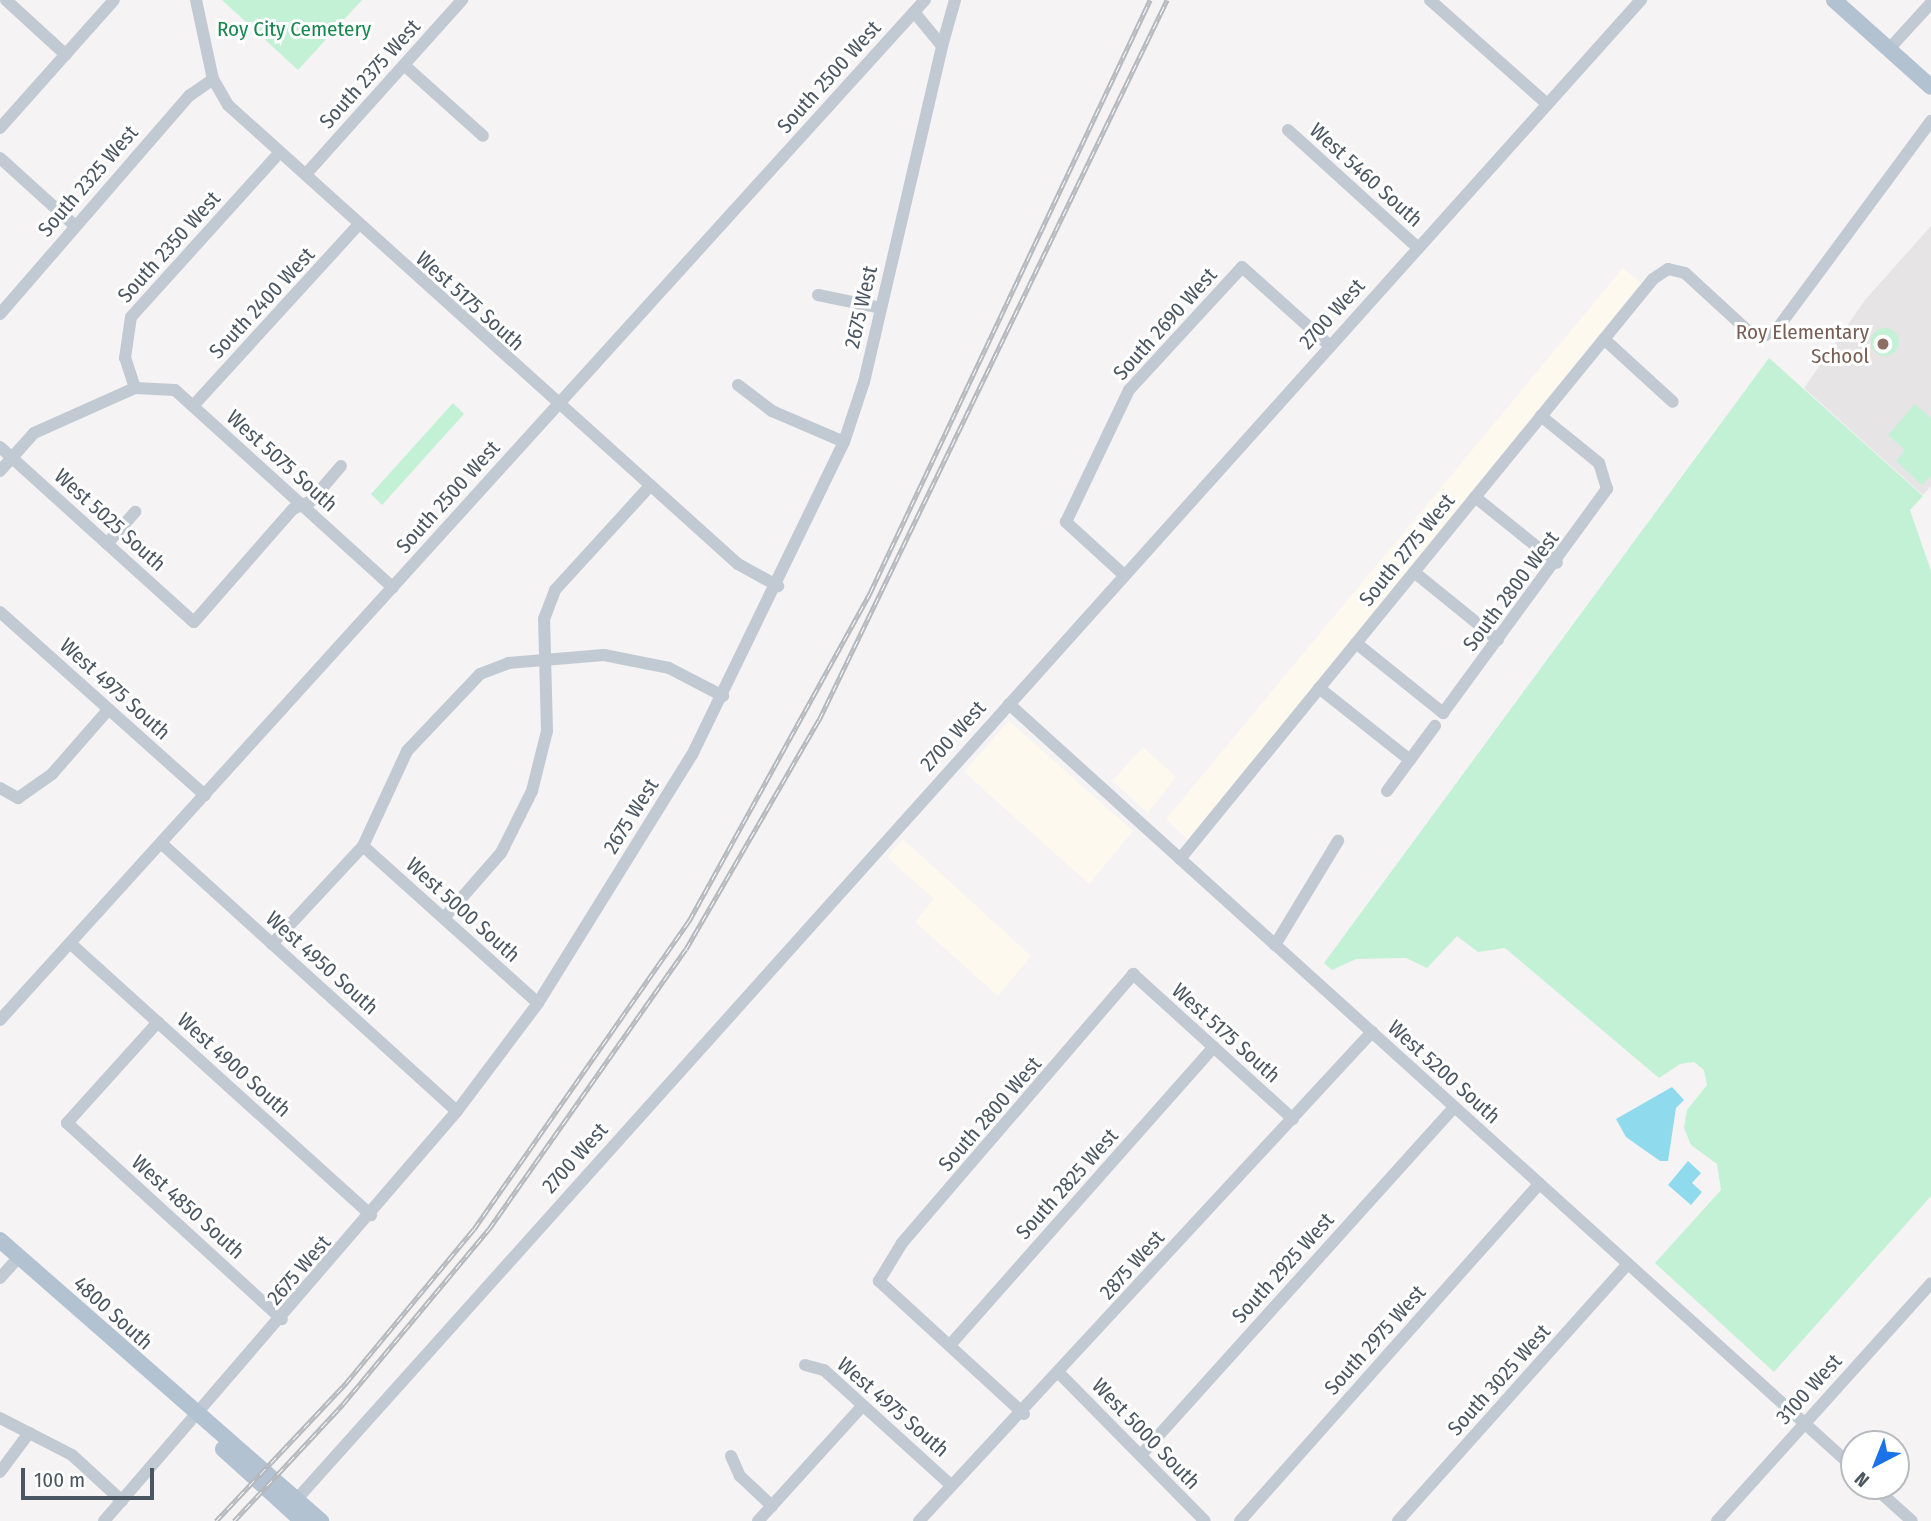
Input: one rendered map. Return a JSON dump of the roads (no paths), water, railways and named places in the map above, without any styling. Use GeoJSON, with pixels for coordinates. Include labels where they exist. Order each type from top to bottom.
{"type":"FeatureCollection","features":[{"type":"Feature","properties":{"kind":"main road"},"geometry":{"type":"LineString","coordinates":[[1834,0],[1931,87]]}},
{"type":"Feature","properties":{"kind":"main road","name":"4800 South"},"geometry":{"type":"LineString","coordinates":[[0,1240],[197,1418],[321,1521]]}},
{"type":"Feature","properties":{"kind":"main road","name":"4800 South"},"geometry":{"type":"LineString","coordinates":[[197,1418],[205,1434],[302,1521]]}},
{"type":"Feature","properties":{"kind":"main road"},"geometry":{"type":"LineString","coordinates":[[296,1500],[310,1521]]}},
{"type":"Feature","properties":{"kind":"street"},"geometry":{"type":"LineString","coordinates":[[6,0],[66,55]]}},
{"type":"Feature","properties":{"kind":"street"},"geometry":{"type":"LineString","coordinates":[[0,128],[114,0]]}},
{"type":"Feature","properties":{"kind":"street","name":"South 2375 West"},"geometry":{"type":"LineString","coordinates":[[306,174],[462,0]]}},
{"type":"Feature","properties":{"kind":"street","name":"South 2500 West"},"geometry":{"type":"LineString","coordinates":[[0,1020],[925,0]]}},
{"type":"Feature","properties":{"kind":"street","name":"2675 West"},"geometry":{"type":"LineString","coordinates":[[104,1521],[197,1418],[457,1111],[538,1003],[723,696],[845,442],[881,308],[955,0]]}},
{"type":"Feature","properties":{"kind":"street"},"geometry":{"type":"LineString","coordinates":[[1430,0],[1547,104]]}},
{"type":"Feature","properties":{"kind":"street","name":"2700 West"},"geometry":{"type":"LineString","coordinates":[[296,1500],[1641,0]]}},
{"type":"Feature","properties":{"kind":"street","name":"West 5175 South"},"geometry":{"type":"LineString","coordinates":[[198,1],[213,79],[228,105],[306,174],[358,225],[738,564],[778,586]]}},
{"type":"Feature","properties":{"kind":"street"},"geometry":{"type":"LineString","coordinates":[[1889,49],[1931,3]]}},
{"type":"Feature","properties":{"kind":"street"},"geometry":{"type":"LineString","coordinates":[[914,12],[942,46]]}},
{"type":"Feature","properties":{"kind":"street"},"geometry":{"type":"LineString","coordinates":[[404,65],[483,136]]}},
{"type":"Feature","properties":{"kind":"street","name":"South 2325 West"},"geometry":{"type":"LineString","coordinates":[[0,314],[73,224],[189,96],[213,79]]}},
{"type":"Feature","properties":{"kind":"street","name":"South 2775 West"},"geometry":{"type":"LineString","coordinates":[[1180,859],[1653,279],[1668,269],[1685,273],[1747,330],[1765,335],[1777,329],[1931,121]]}},
{"type":"Feature","properties":{"kind":"street","name":"West 5460 South"},"geometry":{"type":"LineString","coordinates":[[1288,130],[1418,248]]}},
{"type":"Feature","properties":{"kind":"street","name":"South 2350 West"},"geometry":{"type":"LineString","coordinates":[[135,388],[125,358],[131,317],[280,152]]}},
{"type":"Feature","properties":{"kind":"street"},"geometry":{"type":"LineString","coordinates":[[0,159],[73,224]]}},
{"type":"Feature","properties":{"kind":"street","name":"South 2400 West"},"geometry":{"type":"LineString","coordinates":[[193,406],[358,225]]}},
{"type":"Feature","properties":{"kind":"street","name":"South 2690 West"},"geometry":{"type":"LineString","coordinates":[[1124,575],[1066,522],[1129,390],[1242,267],[1330,346]]}},
{"type":"Feature","properties":{"kind":"street"},"geometry":{"type":"LineString","coordinates":[[818,295],[881,308]]}},
{"type":"Feature","properties":{"kind":"street"},"geometry":{"type":"LineString","coordinates":[[1604,339],[1673,402]]}},
{"type":"Feature","properties":{"kind":"street"},"geometry":{"type":"LineString","coordinates":[[738,385],[772,411],[845,442]]}},
{"type":"Feature","properties":{"kind":"street"},"geometry":{"type":"LineString","coordinates":[[0,471],[34,433],[135,388]]}},
{"type":"Feature","properties":{"kind":"street","name":"West 5075 South"},"geometry":{"type":"LineString","coordinates":[[135,388],[175,390],[393,588]]}},
{"type":"Feature","properties":{"kind":"street","name":"South 2800 West"},"geometry":{"type":"LineString","coordinates":[[1356,643],[1443,713],[1557,563],[1607,489],[1599,463],[1541,416]]}},
{"type":"Feature","properties":{"kind":"street","name":"West 5025 South"},"geometry":{"type":"LineString","coordinates":[[0,447],[194,622],[302,505]]}},
{"type":"Feature","properties":{"kind":"street"},"geometry":{"type":"LineString","coordinates":[[302,505],[341,466]]}},
{"type":"Feature","properties":{"kind":"street"},"geometry":{"type":"LineString","coordinates":[[444,918],[501,853],[532,792],[547,731],[544,619],[555,590],[651,485]]}},
{"type":"Feature","properties":{"kind":"street"},"geometry":{"type":"LineString","coordinates":[[1475,497],[1557,563]]}},
{"type":"Feature","properties":{"kind":"street"},"geometry":{"type":"LineString","coordinates":[[107,544],[135,512]]}},
{"type":"Feature","properties":{"kind":"street"},"geometry":{"type":"LineString","coordinates":[[1414,572],[1498,640]]}},
{"type":"Feature","properties":{"kind":"street","name":"West 4975 South"},"geometry":{"type":"LineString","coordinates":[[0,611],[205,795]]}},
{"type":"Feature","properties":{"kind":"street"},"geometry":{"type":"LineString","coordinates":[[272,944],[363,846],[407,751],[460,688],[508,663],[543,658],[632,658],[669,668],[723,696]]}},
{"type":"Feature","properties":{"kind":"street"},"geometry":{"type":"LineString","coordinates":[[1319,688],[1409,760]]}},
{"type":"Feature","properties":{"kind":"street","name":"West 5200 South"},"geometry":{"type":"LineString","coordinates":[[1009,704],[1840,1456]]}},
{"type":"Feature","properties":{"kind":"street"},"geometry":{"type":"LineString","coordinates":[[0,788],[18,799],[52,774],[109,709]]}},
{"type":"Feature","properties":{"kind":"street"},"geometry":{"type":"LineString","coordinates":[[1387,791],[1435,726]]}},
{"type":"Feature","properties":{"kind":"street"},"geometry":{"type":"LineString","coordinates":[[1275,945],[1338,841]]}},
{"type":"Feature","properties":{"kind":"street","name":"West 4950 South"},"geometry":{"type":"LineString","coordinates":[[161,843],[457,1111]]}},
{"type":"Feature","properties":{"kind":"street","name":"West 5000 South"},"geometry":{"type":"LineString","coordinates":[[363,846],[538,1003]]}},
{"type":"Feature","properties":{"kind":"street","name":"West 4900 South"},"geometry":{"type":"LineString","coordinates":[[70,943],[371,1215]]}},
{"type":"Feature","properties":{"kind":"street","name":"West 5175 South"},"geometry":{"type":"LineString","coordinates":[[1132,974],[1293,1119]]}},
{"type":"Feature","properties":{"kind":"street","name":"South 2800 West"},"geometry":{"type":"LineString","coordinates":[[950,1345],[879,1281],[902,1243],[1132,974]]}},
{"type":"Feature","properties":{"kind":"street","name":"West 4850 South"},"geometry":{"type":"LineString","coordinates":[[158,1022],[67,1123],[282,1319]]}},
{"type":"Feature","properties":{"kind":"street","name":"2875 West"},"geometry":{"type":"LineString","coordinates":[[919,1521],[951,1485],[1024,1414],[1372,1032]]}},
{"type":"Feature","properties":{"kind":"street","name":"South 2825 West"},"geometry":{"type":"LineString","coordinates":[[950,1345],[1214,1047]]}},
{"type":"Feature","properties":{"kind":"street","name":"South 2925 West"},"geometry":{"type":"LineString","coordinates":[[1141,1455],[1454,1107]]}},
{"type":"Feature","properties":{"kind":"street","name":"South 2975 West"},"geometry":{"type":"LineString","coordinates":[[1240,1521],[1539,1184]]}},
{"type":"Feature","properties":{"kind":"street"},"geometry":{"type":"LineString","coordinates":[[0,1278],[19,1257]]}},
{"type":"Feature","properties":{"kind":"street","name":"South 3025 West"},"geometry":{"type":"LineString","coordinates":[[1398,1521],[1628,1264]]}},
{"type":"Feature","properties":{"kind":"street","name":"3100 West"},"geometry":{"type":"LineString","coordinates":[[1717,1521],[1931,1283]]}},
{"type":"Feature","properties":{"kind":"street"},"geometry":{"type":"LineString","coordinates":[[950,1345],[1024,1414]]}},
{"type":"Feature","properties":{"kind":"street","name":"West 4975 South"},"geometry":{"type":"LineString","coordinates":[[805,1366],[824,1370],[951,1485]]}},
{"type":"Feature","properties":{"kind":"street","name":"West 5000 South"},"geometry":{"type":"LineString","coordinates":[[1060,1374],[1205,1521]]}},
{"type":"Feature","properties":{"kind":"street"},"geometry":{"type":"LineString","coordinates":[[758,1521],[863,1405]]}},
{"type":"Feature","properties":{"kind":"street"},"geometry":{"type":"LineString","coordinates":[[0,1418],[72,1455],[121,1501]]}},
{"type":"Feature","properties":{"kind":"street"},"geometry":{"type":"LineString","coordinates":[[0,1472],[29,1433]]}},
{"type":"Feature","properties":{"kind":"street"},"geometry":{"type":"LineString","coordinates":[[731,1456],[740,1476],[772,1506]]}},
{"type":"Feature","properties":{"kind":"street"},"geometry":{"type":"LineString","coordinates":[[1889,1500],[1912,1521]]}},
{"type":"Feature","properties":{"kind":"water"},"geometry":{"type":"Polygon","coordinates":[[[1672,1087],[1684,1100],[1676,1108],[1668,1161],[1660,1161],[1626,1137],[1616,1119],[1672,1087]]]}},
{"type":"Feature","properties":{"kind":"water"},"geometry":{"type":"Polygon","coordinates":[[[1688,1161],[1701,1173],[1692,1183],[1702,1192],[1691,1205],[1668,1185],[1688,1161]]]}},
{"type":"Feature","properties":{"kind":"railway"},"geometry":{"type":"LineString","coordinates":[[216,1521],[346,1383],[474,1229],[689,921],[870,593],[1150,0]]}},
{"type":"Feature","properties":{"kind":"railway"},"geometry":{"type":"LineString","coordinates":[[234,1521],[343,1404],[489,1229],[686,949],[819,720],[1167,0]]}},
{"type":"Feature","properties":{"kind":"place","name":"Roy Elementary School"},"geometry":{"type":"Point","coordinates":[1883,344]}},
{"type":"Feature","properties":{"kind":"park label","name":"Roy City Cemetery"},"geometry":{"type":"Point","coordinates":[294,29]}}]}
